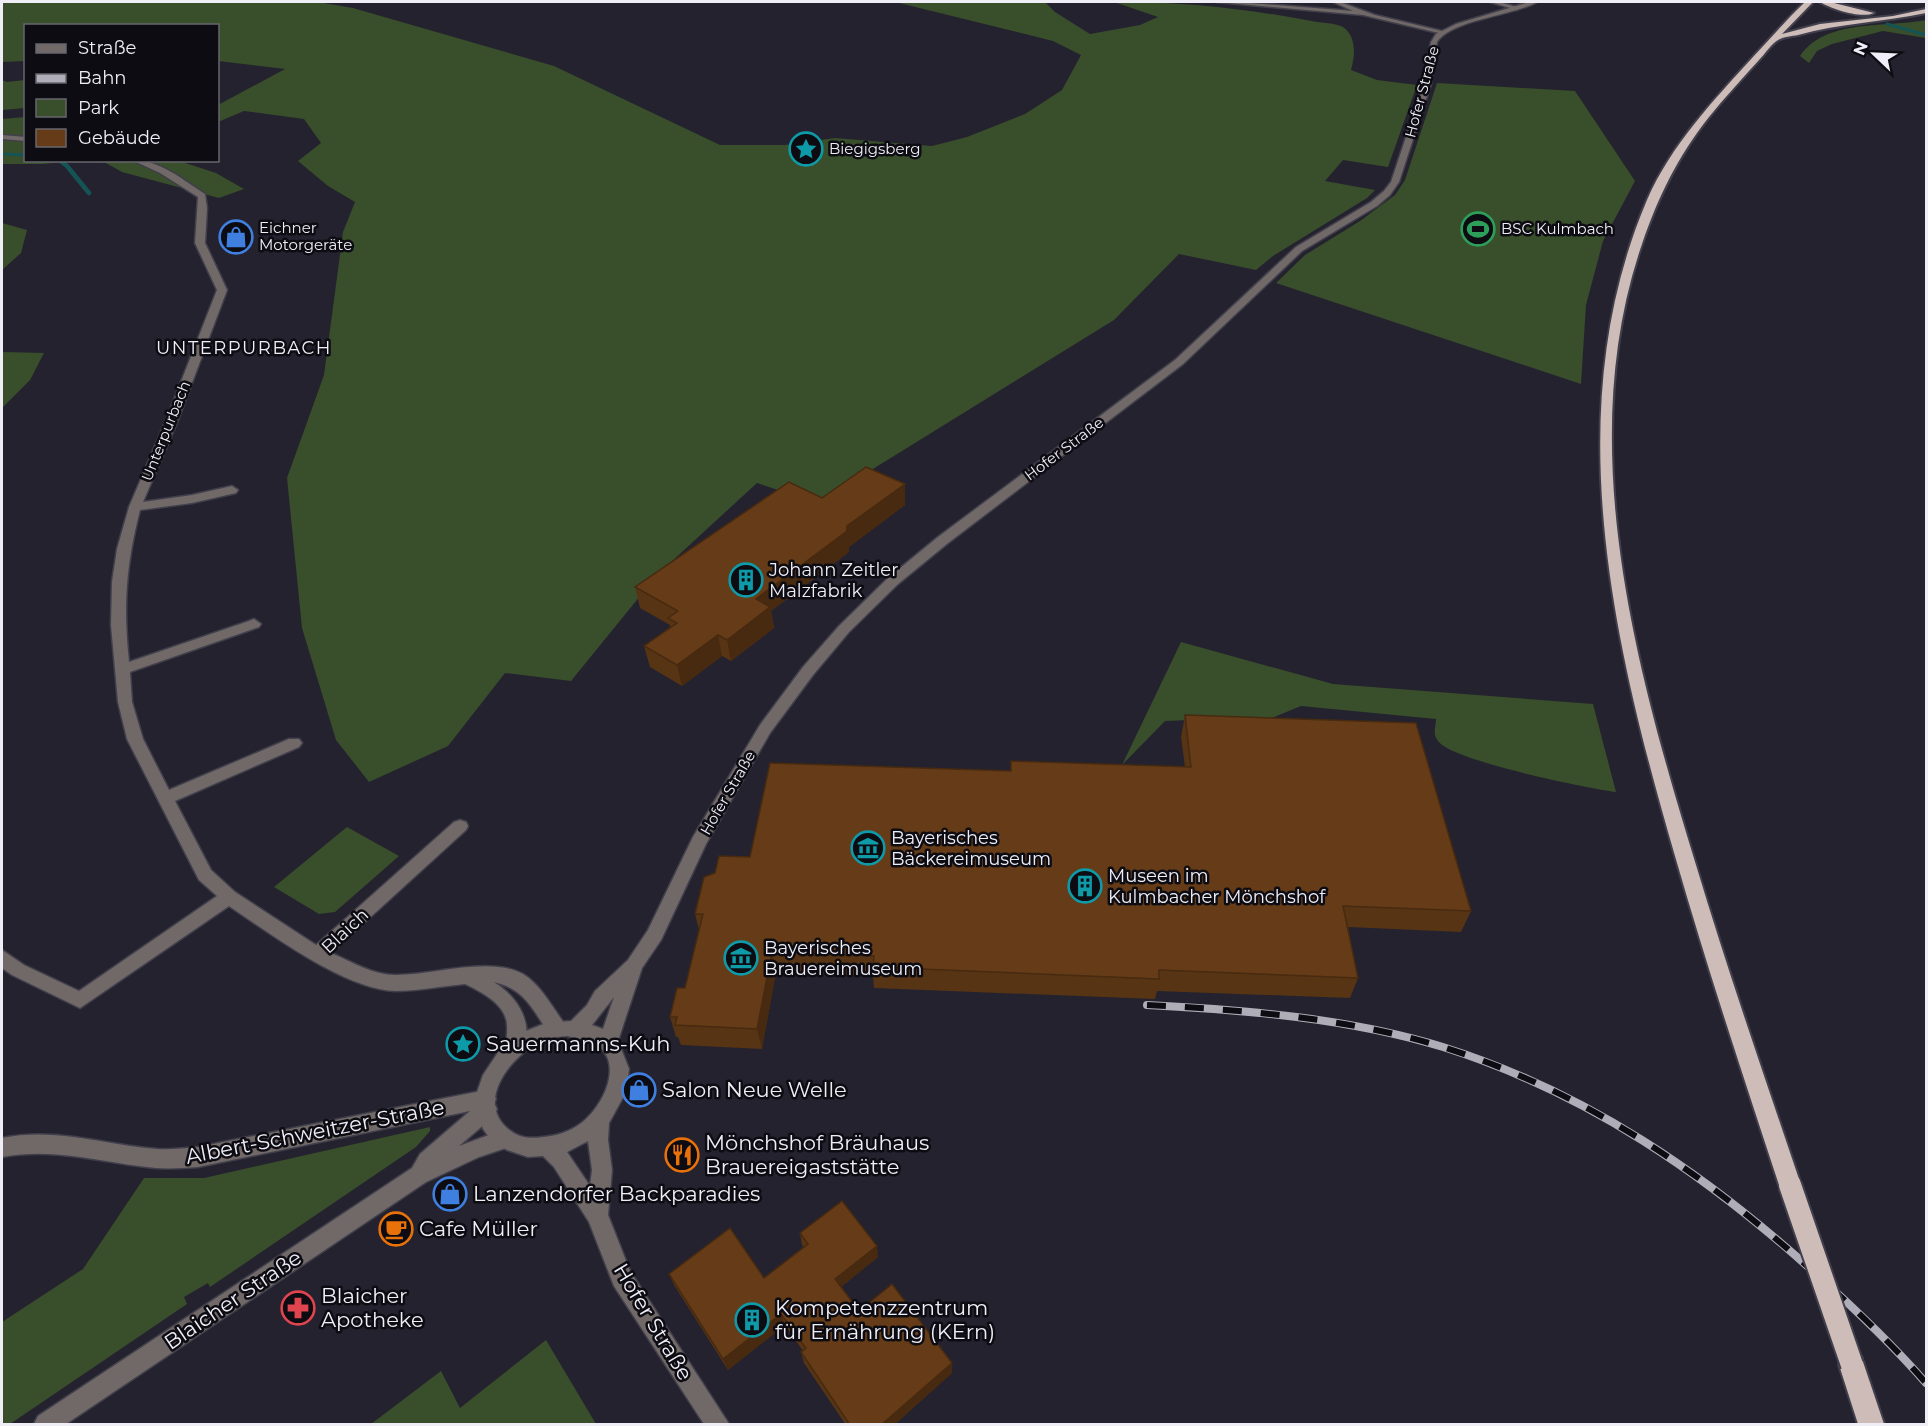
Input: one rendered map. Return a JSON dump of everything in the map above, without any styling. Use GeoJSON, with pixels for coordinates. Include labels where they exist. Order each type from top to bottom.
{"type":"FeatureCollection","features":[{"type":"Feature","properties":{"kind":"highway"},"geometry":{"type":"LineString","coordinates":[[1824,2],[1866,13],[1923,13]]}},
{"type":"Feature","properties":{"kind":"highway"},"geometry":{"type":"LineString","coordinates":[[1805,3],[1714,102],[1676,155],[1653,200],[1631,256],[1618,308],[1607,387],[1605,448],[1608,517],[1620,605],[1641,701],[1681,847],[1790,1185],[1871,1425]]}},
{"type":"Feature","properties":{"kind":"highway"},"geometry":{"type":"LineString","coordinates":[[1774,39],[1820,26],[1923,13]]}},
{"type":"Feature","properties":{"kind":"street"},"geometry":{"type":"LineString","coordinates":[[1220,2],[1361,14],[1443,32]]}},
{"type":"Feature","properties":{"kind":"street"},"geometry":{"type":"LineString","coordinates":[[1270,2],[1297,8]]}},
{"type":"Feature","properties":{"kind":"street"},"geometry":{"type":"LineString","coordinates":[[1336,2],[1361,14]]}},
{"type":"Feature","properties":{"kind":"street"},"geometry":{"type":"LineString","coordinates":[[1493,2],[1517,8]]}},
{"type":"Feature","properties":{"kind":"street","name":"Hofer Straße"},"geometry":{"type":"LineString","coordinates":[[567,1028],[594,1011],[602,997],[634,965],[654,935],[699,842],[765,729],[807,671],[844,629],[893,581],[943,540],[1179,362],[1299,249],[1374,204],[1387,193],[1395,182],[1427,84],[1434,42],[1443,32],[1458,25],[1534,2]]}},
{"type":"Feature","properties":{"kind":"street"},"geometry":{"type":"LineString","coordinates":[[2,137],[24,139]]}},
{"type":"Feature","properties":{"kind":"street","name":"Unterpurbach"},"geometry":{"type":"LineString","coordinates":[[141,162],[163,171],[202,196],[204,204],[199,228],[200,243],[219,278],[222,290],[172,420],[135,507],[124,549],[119,582],[118,625],[125,702],[135,739],[205,875],[229,897],[317,955]]}},
{"type":"Feature","properties":{"kind":"street","name":"Unterpurbach"},"geometry":{"type":"LineString","coordinates":[[135,507],[192,499],[232,490]]}},
{"type":"Feature","properties":{"kind":"street"},"geometry":{"type":"LineString","coordinates":[[123,669],[254,624]]}},
{"type":"Feature","properties":{"kind":"street"},"geometry":{"type":"LineString","coordinates":[[165,798],[294,743]]}},
{"type":"Feature","properties":{"kind":"street","name":"Blaich"},"geometry":{"type":"LineString","coordinates":[[460,826],[317,955],[370,979],[395,983],[494,974],[515,979],[528,988],[567,1028]]}},
{"type":"Feature","properties":{"kind":"street"},"geometry":{"type":"LineString","coordinates":[[2,958],[18,969],[80,1000],[229,897]]}},
{"type":"Feature","properties":{"kind":"street","name":"Hofer Straße"},"geometry":{"type":"LineString","coordinates":[[608,1043],[634,965]]}},
{"type":"Feature","properties":{"kind":"street"},"geometry":{"type":"LineString","coordinates":[[468,977],[484,984],[509,1006],[516,1019],[515,1047]]}},
{"type":"Feature","properties":{"kind":"street"},"geometry":{"type":"LineString","coordinates":[[567,1028],[594,1033],[608,1043],[617,1056],[620,1071],[619,1089],[611,1106],[599,1122],[584,1134],[567,1143],[548,1148],[532,1148],[505,1139],[490,1121],[486,1104],[495,1071],[515,1047],[528,1039],[567,1028]]}},
{"type":"Feature","properties":{"kind":"street","name":"Albert-Schweitzer-Straße"},"geometry":{"type":"LineString","coordinates":[[3,1145],[76,1144],[153,1158],[198,1157],[486,1104]]}},
{"type":"Feature","properties":{"kind":"street","name":"Blaicher Straße"},"geometry":{"type":"LineString","coordinates":[[419,1175],[427,1161],[486,1104]]}},
{"type":"Feature","properties":{"kind":"street","name":"Hofer Straße"},"geometry":{"type":"LineString","coordinates":[[597,1215],[602,1170],[598,1140],[599,1122]]}},
{"type":"Feature","properties":{"kind":"street","name":"Blaicher Straße"},"geometry":{"type":"LineString","coordinates":[[46,1425],[419,1175],[450,1163],[478,1147],[505,1139]]}},
{"type":"Feature","properties":{"kind":"street","name":"Hofer Straße"},"geometry":{"type":"LineString","coordinates":[[548,1148],[561,1160],[597,1215],[622,1278],[717,1425]]}},
{"type":"Feature","properties":{"kind":"green space"},"geometry":{"type":"Polygon","coordinates":[[[2,2],[318,2],[353,8],[554,66],[720,145],[785,145],[835,138],[932,146],[967,137],[1025,114],[1062,90],[1081,55],[1053,41],[895,2],[1045,2],[1055,12],[1090,34],[1140,25],[1158,17],[1114,2],[1139,2],[1238,9],[1343,27],[1353,41],[1354,53],[1351,70],[1377,80],[1417,85],[1388,167],[1343,160],[1325,181],[1375,190],[1367,198],[1273,256],[1256,270],[1179,254],[1114,320],[818,503],[757,483],[658,574],[571,681],[505,673],[448,746],[369,782],[336,740],[302,628],[287,478],[324,375],[343,232],[355,202],[328,186],[298,161],[321,143],[304,119],[244,111],[219,122],[219,104],[285,69],[219,61],[219,24],[24,24],[24,61],[2,62],[2,2]]]}},
{"type":"Feature","properties":{"kind":"green space"},"geometry":{"type":"Polygon","coordinates":[[[1926,20],[1926,38],[1883,31],[1832,44],[1817,51],[1809,63],[1800,56],[1811,44],[1825,35],[1841,30],[1926,20]]]}},
{"type":"Feature","properties":{"kind":"green space"},"geometry":{"type":"Polygon","coordinates":[[[2,80],[7,82],[24,80],[24,108],[2,110],[2,80]]]}},
{"type":"Feature","properties":{"kind":"green space","name":"BSC Kulmbach"},"geometry":{"type":"Polygon","coordinates":[[[1437,83],[1575,91],[1635,181],[1603,241],[1586,305],[1581,384],[1276,283],[1305,255],[1360,221],[1395,195],[1405,180],[1437,83]]]}},
{"type":"Feature","properties":{"kind":"green space"},"geometry":{"type":"Polygon","coordinates":[[[24,117],[24,162],[63,162],[2,164],[2,119],[24,117]]]}},
{"type":"Feature","properties":{"kind":"green space"},"geometry":{"type":"Polygon","coordinates":[[[94,162],[182,162],[216,173],[244,189],[219,198],[122,172],[106,163],[94,162]]]}},
{"type":"Feature","properties":{"kind":"green space"},"geometry":{"type":"Polygon","coordinates":[[[2,223],[27,230],[21,253],[2,270],[2,223]]]}},
{"type":"Feature","properties":{"kind":"green space"},"geometry":{"type":"Polygon","coordinates":[[[2,352],[44,353],[30,380],[2,408],[2,352]]]}},
{"type":"Feature","properties":{"kind":"green space"},"geometry":{"type":"Polygon","coordinates":[[[1181,642],[1333,684],[1593,704],[1616,792],[1493,765],[1448,749],[1436,738],[1436,719],[1301,706],[1255,725],[1218,719],[1165,721],[1122,765],[1181,642]]]}},
{"type":"Feature","properties":{"kind":"green space"},"geometry":{"type":"Polygon","coordinates":[[[347,827],[399,856],[335,912],[319,914],[274,887],[347,827]]]}},
{"type":"Feature","properties":{"kind":"green space"},"geometry":{"type":"Polygon","coordinates":[[[430,1127],[430,1131],[416,1147],[210,1287],[208,1283],[184,1297],[187,1304],[10,1424],[2,1424],[2,1322],[83,1269],[144,1178],[204,1178],[430,1127]]]}},
{"type":"Feature","properties":{"kind":"green space"},"geometry":{"type":"Polygon","coordinates":[[[546,1340],[596,1424],[371,1424],[441,1371],[460,1408],[546,1340]]]}},
{"type":"Feature","properties":{"kind":"building","name":"Johann Zeitler Malzfabrik"},"geometry":{"type":"Polygon","coordinates":[[[866,467],[905,484],[847,526],[847,531],[756,599],[770,607],[727,640],[718,635],[677,665],[644,646],[677,623],[668,618],[678,611],[635,587],[789,482],[822,498],[866,467]]]}},
{"type":"Feature","properties":{"kind":"building","name":"Museen im Kulmbacher Mönchshof"},"geometry":{"type":"Polygon","coordinates":[[[1185,715],[1416,723],[1471,911],[1343,906],[1358,978],[1159,970],[1159,979],[873,967],[874,956],[772,952],[757,1029],[675,1025],[677,1017],[670,1017],[677,988],[685,988],[703,914],[695,914],[704,877],[715,873],[719,856],[750,857],[770,763],[1011,771],[1011,761],[1191,767],[1185,715]]]}},
{"type":"Feature","properties":{"kind":"building","name":"Kompetenzzentrum für Ernährung (KErn)"},"geometry":{"type":"Polygon","coordinates":[[[842,1201],[877,1246],[835,1279],[859,1311],[892,1284],[952,1363],[881,1425],[850,1425],[801,1352],[806,1348],[781,1314],[723,1359],[669,1274],[730,1228],[764,1278],[808,1244],[800,1233],[842,1201]]]}},
{"type":"Feature","properties":{"kind":"waterway"},"geometry":{"type":"LineString","coordinates":[[1887,24],[1926,35]]}},
{"type":"Feature","properties":{"kind":"waterway"},"geometry":{"type":"LineString","coordinates":[[2,154],[24,155]]}},
{"type":"Feature","properties":{"kind":"waterway"},"geometry":{"type":"LineString","coordinates":[[62,162],[89,193]]}},
{"type":"Feature","properties":{"kind":"railway"},"geometry":{"type":"LineString","coordinates":[[1147,1005],[1259,1013],[1371,1029],[1443,1047],[1496,1066],[1546,1088],[1595,1112],[1642,1140],[1732,1203],[1845,1300],[1926,1383]]}},
{"type":"Feature","properties":{"kind":"place","name":"Biegigsberg"},"geometry":{"type":"Point","coordinates":[806,149]}},
{"type":"Feature","properties":{"kind":"place","name":"BSC Kulmbach"},"geometry":{"type":"Point","coordinates":[1478,229]}},
{"type":"Feature","properties":{"kind":"place","name":"Eichner Motorgeräte"},"geometry":{"type":"Point","coordinates":[236,237]}},
{"type":"Feature","properties":{"kind":"place","name":"Johann Zeitler Malzfabrik"},"geometry":{"type":"Point","coordinates":[746,580]}},
{"type":"Feature","properties":{"kind":"place","name":"Bayerisches Bäckereimuseum"},"geometry":{"type":"Point","coordinates":[868,848]}},
{"type":"Feature","properties":{"kind":"place","name":"Museen im Kulmbacher Mönchshof"},"geometry":{"type":"Point","coordinates":[1085,886]}},
{"type":"Feature","properties":{"kind":"place","name":"Bayerisches Brauereimuseum"},"geometry":{"type":"Point","coordinates":[741,958]}},
{"type":"Feature","properties":{"kind":"place","name":"Sauermanns-Kuh"},"geometry":{"type":"Point","coordinates":[463,1044]}},
{"type":"Feature","properties":{"kind":"place","name":"Salon Neue Welle"},"geometry":{"type":"Point","coordinates":[639,1090]}},
{"type":"Feature","properties":{"kind":"place","name":"Mönchshof Bräuhaus Brauereigaststätte"},"geometry":{"type":"Point","coordinates":[682,1155]}},
{"type":"Feature","properties":{"kind":"place","name":"Lanzendorfer Backparadies"},"geometry":{"type":"Point","coordinates":[450,1194]}},
{"type":"Feature","properties":{"kind":"place","name":"Cafe Müller"},"geometry":{"type":"Point","coordinates":[396,1229]}},
{"type":"Feature","properties":{"kind":"place","name":"Blaicher Apotheke"},"geometry":{"type":"Point","coordinates":[298,1308]}},
{"type":"Feature","properties":{"kind":"place","name":"Kompetenzzentrum für Ernährung (KErn)"},"geometry":{"type":"Point","coordinates":[752,1320]}},
{"type":"Feature","properties":{"kind":"district","name":"UNTERPURBACH"},"geometry":{"type":"Point","coordinates":[244,348]}}]}
